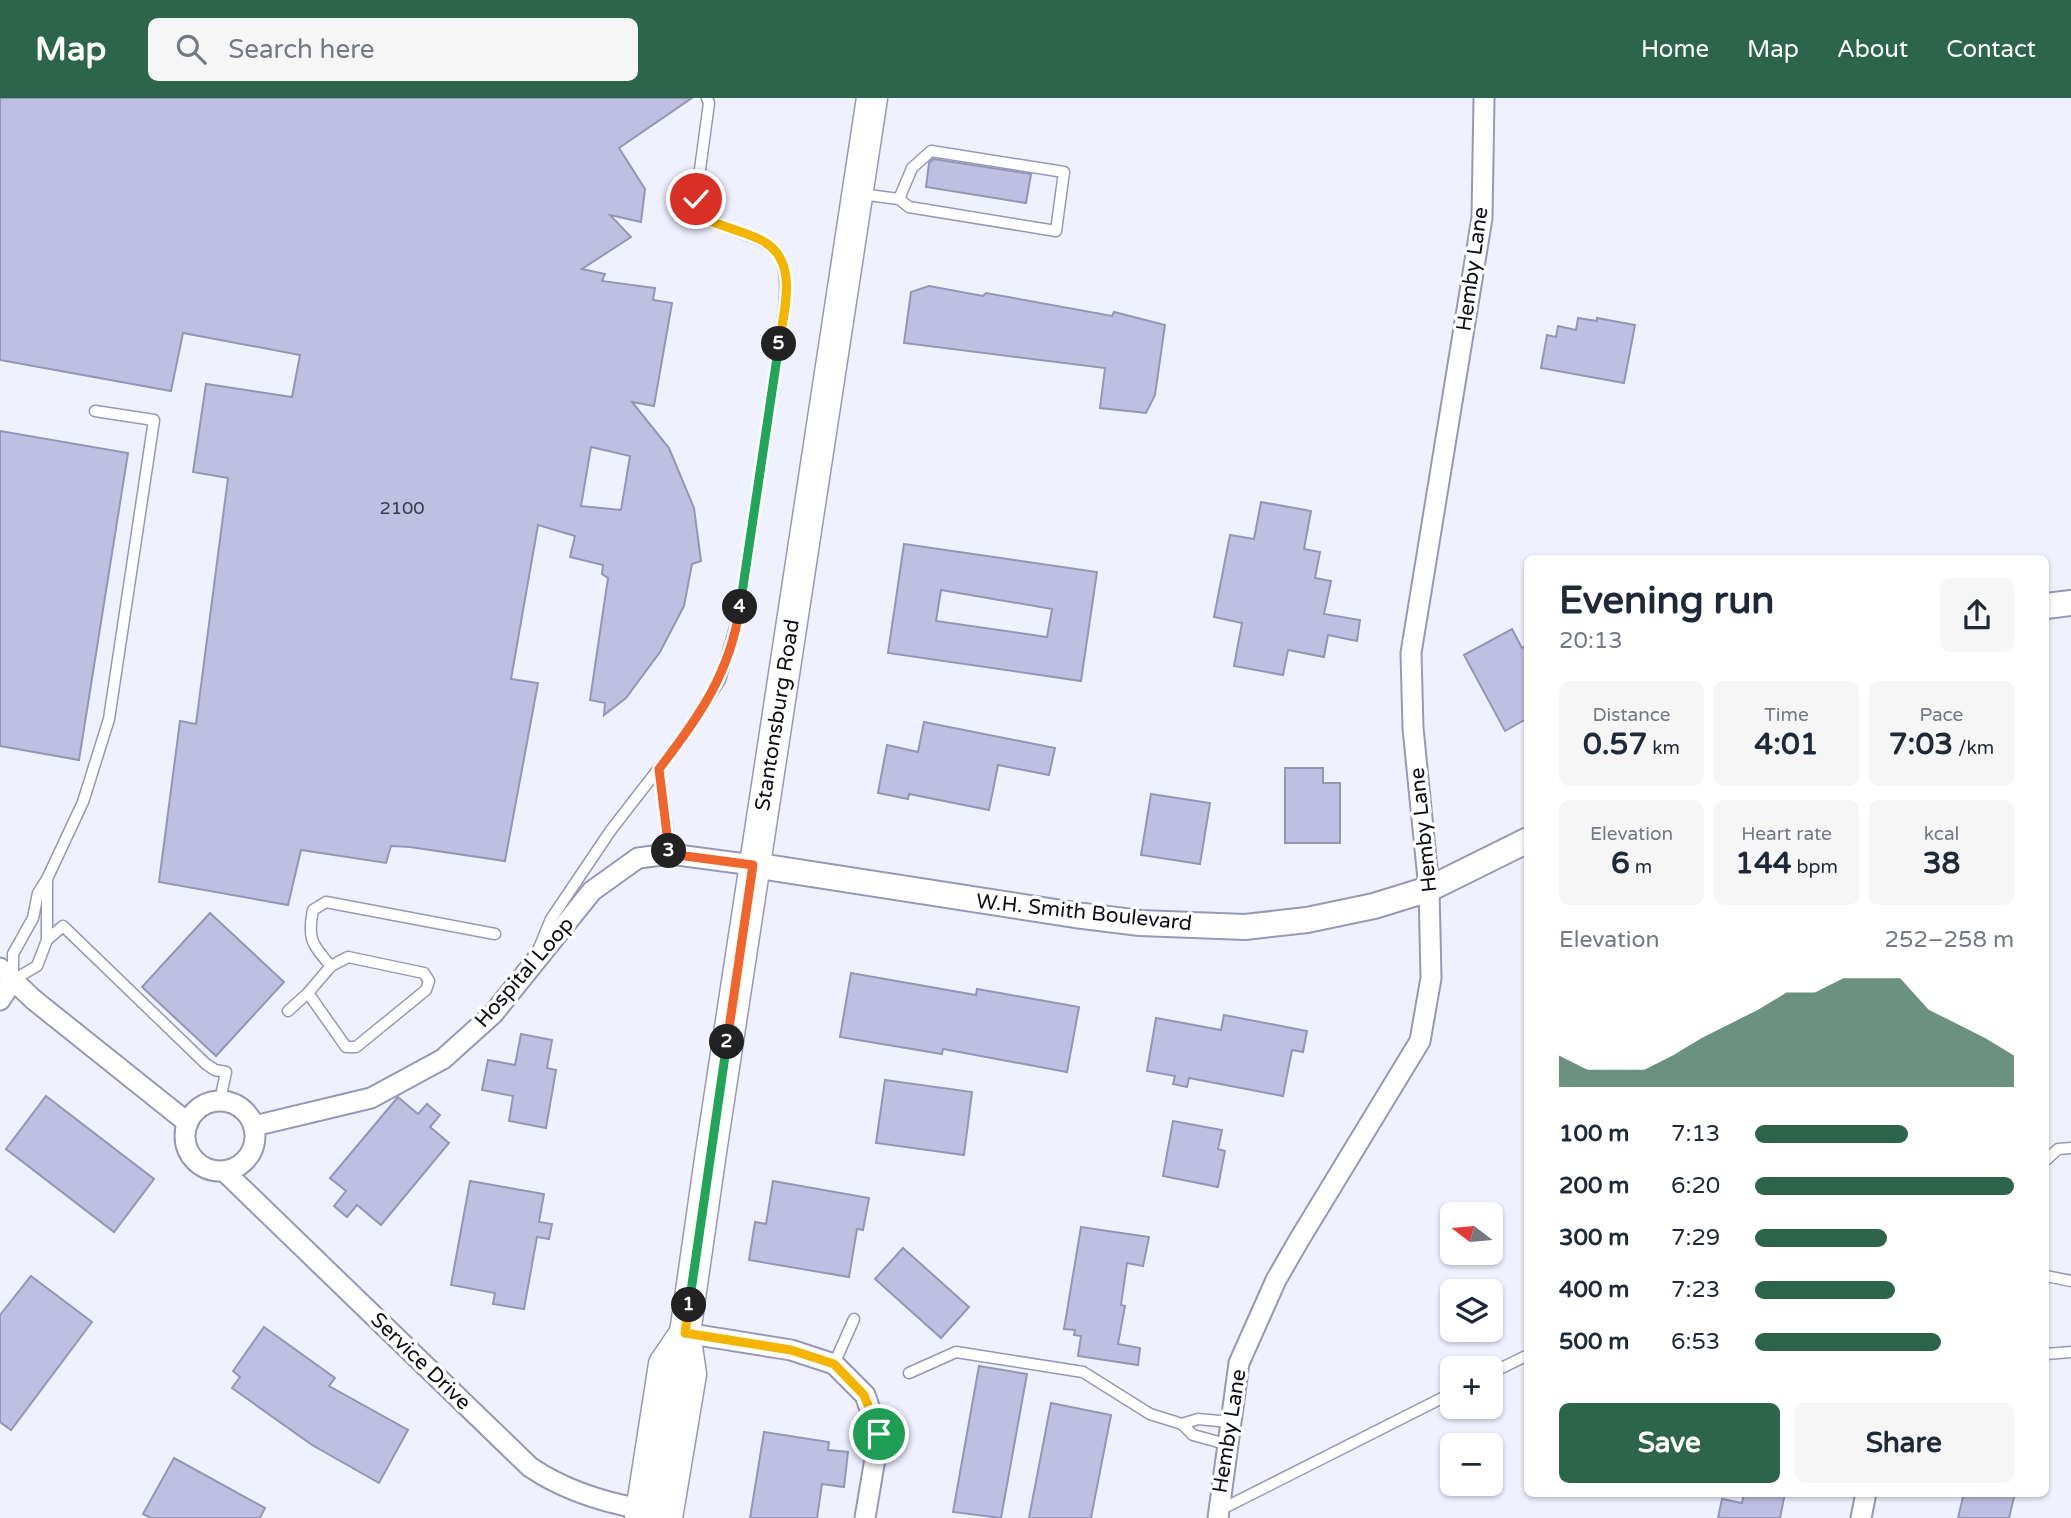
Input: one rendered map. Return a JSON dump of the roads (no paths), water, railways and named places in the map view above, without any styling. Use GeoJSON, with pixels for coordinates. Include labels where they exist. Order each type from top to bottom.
{"type":"FeatureCollection","features":[{"type":"Feature","properties":{"kind":"main road","name":"Stantonsburg Road"},"geometry":{"type":"LineString","coordinates":[[650,1515],[664,1364],[685,1333],[753,865],[872,98]]}},
{"type":"Feature","properties":{"kind":"street","name":"Hemby Lane"},"geometry":{"type":"LineString","coordinates":[[1217,1515],[1239,1363],[1276,1280],[1420,1041],[1432,978],[1429,889],[1413,728],[1411,653],[1482,218],[1484,98]]}},
{"type":"Feature","properties":{"kind":"street"},"geometry":{"type":"LineString","coordinates":[[2049,606],[2071,603]]}},
{"type":"Feature","properties":{"kind":"street","name":"W.H. Smith Boulevard"},"geometry":{"type":"LineString","coordinates":[[753,865],[1075,915],[1140,923],[1245,927],[1347,912],[1429,889],[1524,841]]}},
{"type":"Feature","properties":{"kind":"street","name":"Hospital Loop"},"geometry":{"type":"LineString","coordinates":[[254,1126],[371,1098],[443,1059],[493,1014],[592,891],[638,858],[670,854],[753,865]]}},
{"type":"Feature","properties":{"kind":"street"},"geometry":{"type":"LineString","coordinates":[[0,1000],[6,974],[188,1123]]}},
{"type":"Feature","properties":{"kind":"street"},"geometry":{"type":"LineString","coordinates":[[220,1100],[242,1108],[254,1126],[256,1136],[250,1156],[234,1169],[207,1169],[193,1158],[186,1144],[188,1123],[200,1107],[220,1100]]}},
{"type":"Feature","properties":{"kind":"street","name":"Service Drive"},"geometry":{"type":"LineString","coordinates":[[224,1171],[530,1468],[556,1484],[650,1515]]}},
{"type":"Feature","properties":{"kind":"street"},"geometry":{"type":"LineString","coordinates":[[685,1333],[791,1350],[834,1364],[864,1395],[879,1434],[865,1518]]}},
{"type":"Feature","properties":{"kind":"street"},"geometry":{"type":"LineString","coordinates":[[1861,1518],[1865,1497]]}},
{"type":"Feature","properties":{"kind":"lane"},"geometry":{"type":"LineString","coordinates":[[529,972],[551,919],[611,830],[659,769],[713,691],[732,645],[749,549],[786,294],[786,274],[780,256],[759,239],[704,218],[696,199],[709,103],[707,98]]}},
{"type":"Feature","properties":{"kind":"lane"},"geometry":{"type":"LineString","coordinates":[[857,194],[899,199],[909,207],[1056,231],[1064,172],[931,151],[912,168],[899,199]]}},
{"type":"Feature","properties":{"kind":"lane"},"geometry":{"type":"LineString","coordinates":[[6,974],[13,954],[33,918],[38,893],[83,802],[108,719],[154,420],[95,411]]}},
{"type":"Feature","properties":{"kind":"lane"},"geometry":{"type":"LineString","coordinates":[[659,769],[670,854]]}},
{"type":"Feature","properties":{"kind":"lane"},"geometry":{"type":"LineString","coordinates":[[6,974],[37,966],[47,940],[47,878]]}},
{"type":"Feature","properties":{"kind":"lane"},"geometry":{"type":"LineString","coordinates":[[331,966],[312,946],[310,926],[313,910],[326,902],[495,934]]}},
{"type":"Feature","properties":{"kind":"lane"},"geometry":{"type":"LineString","coordinates":[[47,940],[63,926],[206,1064],[226,1072],[220,1100]]}},
{"type":"Feature","properties":{"kind":"lane"},"geometry":{"type":"LineString","coordinates":[[288,1011],[331,966],[348,957],[424,974],[429,981],[426,990],[356,1047],[346,1047],[308,993]]}},
{"type":"Feature","properties":{"kind":"lane"},"geometry":{"type":"LineString","coordinates":[[2049,1157],[2058,1149],[2071,1148]]}},
{"type":"Feature","properties":{"kind":"lane"},"geometry":{"type":"LineString","coordinates":[[2049,1277],[2071,1281]]}},
{"type":"Feature","properties":{"kind":"lane"},"geometry":{"type":"LineString","coordinates":[[834,1364],[854,1319]]}},
{"type":"Feature","properties":{"kind":"lane"},"geometry":{"type":"LineString","coordinates":[[909,1373],[956,1352],[1083,1372],[1150,1414],[1182,1424],[1192,1435],[1226,1444]]}},
{"type":"Feature","properties":{"kind":"lane"},"geometry":{"type":"LineString","coordinates":[[2049,1354],[2071,1352]]}},
{"type":"Feature","properties":{"kind":"lane"},"geometry":{"type":"LineString","coordinates":[[1503,1367],[1524,1357]]}},
{"type":"Feature","properties":{"kind":"lane"},"geometry":{"type":"LineString","coordinates":[[1217,1515],[1440,1399]]}},
{"type":"Feature","properties":{"kind":"lane"},"geometry":{"type":"LineString","coordinates":[[1182,1424],[1198,1419],[1230,1422]]}}]}
